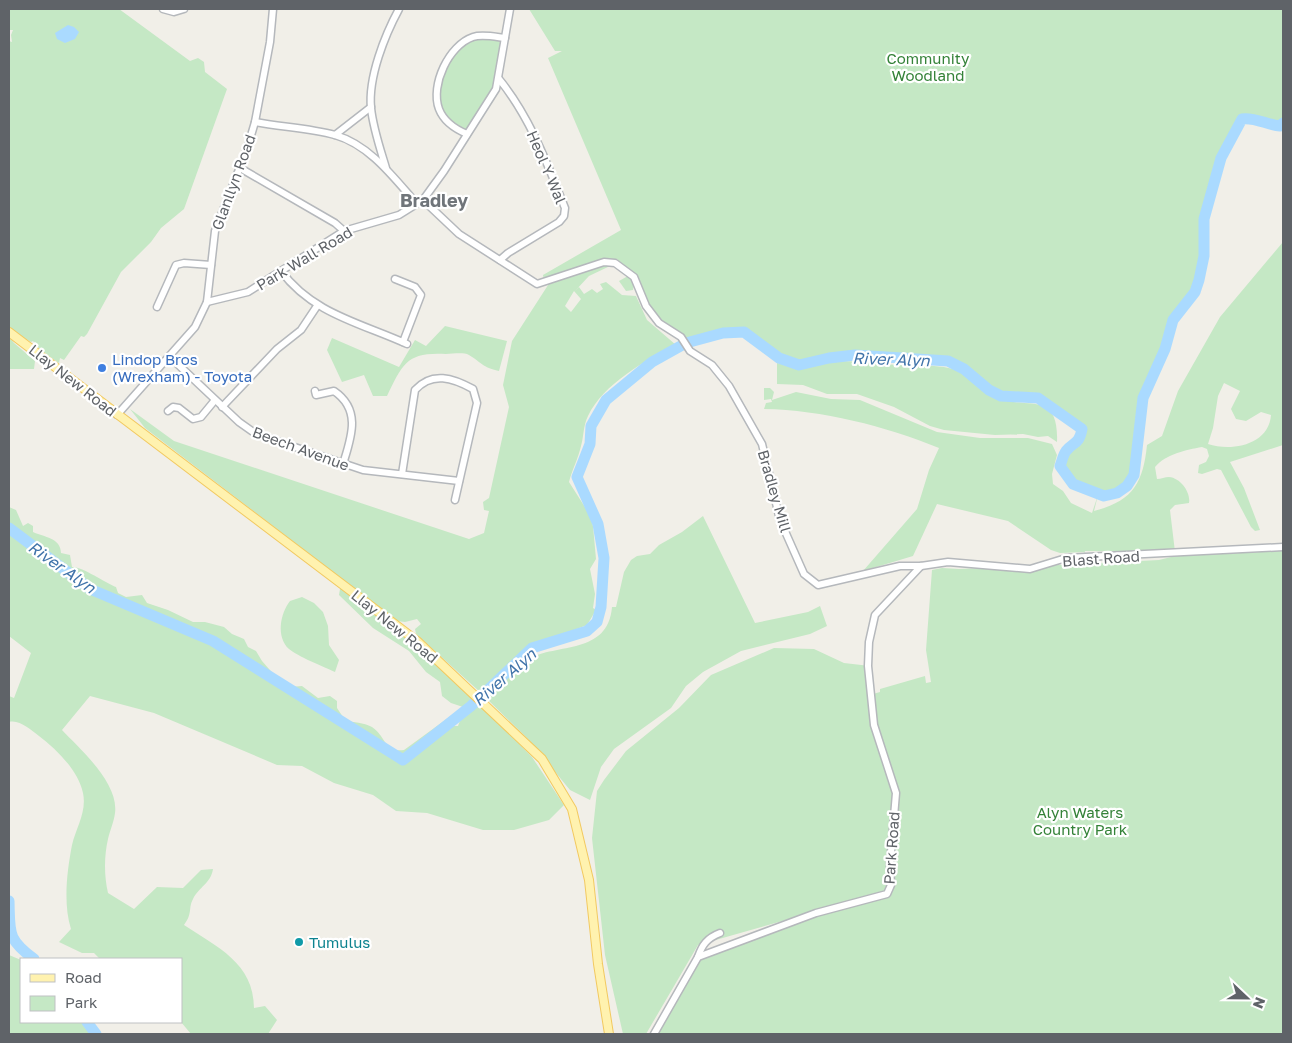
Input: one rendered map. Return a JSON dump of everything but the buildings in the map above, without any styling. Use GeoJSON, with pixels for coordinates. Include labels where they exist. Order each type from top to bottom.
{"type":"FeatureCollection","features":[{"type":"Feature","properties":{"kind":"main road","name":"Llay New Road"},"geometry":{"type":"LineString","coordinates":[[9,332],[417,640],[542,759],[572,809],[589,880],[598,964],[609,1034]]}},
{"type":"Feature","properties":{"kind":"street"},"geometry":{"type":"LineString","coordinates":[[163,9],[174,12],[184,9]]}},
{"type":"Feature","properties":{"kind":"street","name":"Glanllyn Road"},"geometry":{"type":"LineString","coordinates":[[117,414],[195,327],[207,302],[215,231],[220,213],[240,168],[254,122],[270,42],[273,9]]}},
{"type":"Feature","properties":{"kind":"street"},"geometry":{"type":"LineString","coordinates":[[386,168],[371,107],[380,53],[388,29],[399,9]]}},
{"type":"Feature","properties":{"kind":"street","name":"Park Wall Road"},"geometry":{"type":"LineString","coordinates":[[207,302],[248,292],[344,231],[399,215],[423,200],[440,177],[496,89],[510,9]]}},
{"type":"Feature","properties":{"kind":"street"},"geometry":{"type":"LineString","coordinates":[[467,134],[451,126],[438,108],[438,85],[445,61],[457,47],[473,37],[505,38]]}},
{"type":"Feature","properties":{"kind":"street","name":"Heol Y Wal"},"geometry":{"type":"LineString","coordinates":[[499,79],[516,100],[540,145],[565,208],[564,216],[559,222],[508,253],[500,260]]}},
{"type":"Feature","properties":{"kind":"street"},"geometry":{"type":"LineString","coordinates":[[335,136],[371,107]]}},
{"type":"Feature","properties":{"kind":"street"},"geometry":{"type":"LineString","coordinates":[[254,122],[335,136],[367,152],[386,168],[417,204]]}},
{"type":"Feature","properties":{"kind":"street"},"geometry":{"type":"LineString","coordinates":[[240,168],[335,223],[344,231]]}},
{"type":"Feature","properties":{"kind":"street"},"geometry":{"type":"LineString","coordinates":[[423,200],[459,234],[500,260]]}},
{"type":"Feature","properties":{"kind":"street","name":"Bradley Mill"},"geometry":{"type":"LineString","coordinates":[[500,260],[537,284],[604,262],[615,263],[634,277],[646,306],[659,323],[682,337],[690,351],[712,365],[729,386],[762,444],[780,520],[804,574],[818,585],[900,566],[921,566]]}},
{"type":"Feature","properties":{"kind":"street"},"geometry":{"type":"LineString","coordinates":[[157,307],[176,265],[184,263],[211,265]]}},
{"type":"Feature","properties":{"kind":"street"},"geometry":{"type":"LineString","coordinates":[[281,271],[293,286],[317,306],[405,343],[421,295],[415,287],[397,281]]}},
{"type":"Feature","properties":{"kind":"street"},"geometry":{"type":"LineString","coordinates":[[222,407],[277,349],[301,330],[317,306]]}},
{"type":"Feature","properties":{"kind":"street","name":"Beech Avenue"},"geometry":{"type":"LineString","coordinates":[[169,356],[222,407],[256,434],[363,470],[459,481]]}},
{"type":"Feature","properties":{"kind":"street"},"geometry":{"type":"LineString","coordinates":[[402,474],[415,390],[423,381],[436,378],[460,382],[473,389],[477,403],[455,500]]}},
{"type":"Feature","properties":{"kind":"street"},"geometry":{"type":"LineString","coordinates":[[316,395],[334,391],[345,398],[353,420],[350,440],[343,464]]}},
{"type":"Feature","properties":{"kind":"street"},"geometry":{"type":"LineString","coordinates":[[168,411],[173,407],[179,408],[193,419],[201,417],[215,400]]}},
{"type":"Feature","properties":{"kind":"street","name":"Blast Road"},"geometry":{"type":"LineString","coordinates":[[921,566],[948,562],[1030,568],[1066,558],[1283,547]]}},
{"type":"Feature","properties":{"kind":"street","name":"Park Road"},"geometry":{"type":"LineString","coordinates":[[698,957],[816,913],[887,894],[890,885],[896,793],[874,726],[868,666],[869,642],[875,615],[921,566]]}},
{"type":"Feature","properties":{"kind":"street"},"geometry":{"type":"LineString","coordinates":[[654,1034],[698,957],[702,946],[712,936],[720,933]]}},
{"type":"Feature","properties":{"kind":"green space"},"geometry":{"type":"Polygon","coordinates":[[[9,9],[119,9],[190,61],[198,58],[204,62],[205,72],[227,89],[184,209],[161,228],[151,242],[121,272],[87,334],[84,337],[81,336],[64,360],[60,358],[59,363],[41,351],[33,341],[31,342],[9,329],[9,41],[12,42],[11,35],[13,30],[9,30],[9,9]]]}},
{"type":"Feature","properties":{"kind":"green space","name":"Community Woodland"},"geometry":{"type":"Polygon","coordinates":[[[529,9],[1283,9],[1283,123],[1280,126],[1252,119],[1242,119],[1221,158],[1204,218],[1204,256],[1199,280],[1195,292],[1173,320],[1165,349],[1143,398],[1134,475],[1127,486],[1117,493],[1098,495],[1073,484],[1060,466],[1067,449],[1078,441],[1082,429],[1038,398],[1001,396],[989,390],[964,369],[948,361],[855,355],[829,358],[799,365],[779,358],[743,332],[723,333],[686,343],[660,322],[646,306],[635,276],[617,259],[544,281],[543,275],[621,230],[548,58],[562,51],[555,51],[529,9]]]}},
{"type":"Feature","properties":{"kind":"green space"},"geometry":{"type":"Polygon","coordinates":[[[473,37],[505,38],[499,79],[467,134],[457,128],[443,114],[439,105],[437,85],[439,74],[446,59],[473,37]]]}},
{"type":"Feature","properties":{"kind":"green space"},"geometry":{"type":"Polygon","coordinates":[[[1283,242],[1283,445],[1230,462],[1244,488],[1260,530],[1255,531],[1251,527],[1221,470],[1217,469],[1202,474],[1198,473],[1199,465],[1206,462],[1209,456],[1207,449],[1202,447],[1170,456],[1155,467],[1157,479],[1168,477],[1177,480],[1187,491],[1189,499],[1189,503],[1175,505],[1170,510],[1175,552],[1085,551],[1081,564],[1084,552],[1060,553],[1051,550],[1008,521],[937,504],[913,556],[863,571],[917,509],[929,470],[939,448],[875,426],[831,416],[808,412],[764,409],[766,403],[772,402],[771,399],[764,400],[764,388],[770,388],[774,392],[772,400],[796,392],[831,399],[860,400],[937,432],[980,438],[1028,438],[1052,444],[1057,455],[1052,474],[1053,484],[1063,491],[1071,503],[1092,513],[1098,495],[1094,511],[1118,502],[1134,488],[1143,470],[1147,445],[1162,436],[1178,391],[1220,317],[1283,242]],[[1224,383],[1218,396],[1213,428],[1208,444],[1227,447],[1247,444],[1264,433],[1269,425],[1271,415],[1261,412],[1246,421],[1236,419],[1231,409],[1240,391],[1224,383]]]}},
{"type":"Feature","properties":{"kind":"green space"},"geometry":{"type":"Polygon","coordinates":[[[605,264],[610,266],[589,276],[575,291],[579,287],[584,294],[592,289],[597,293],[603,289],[600,284],[606,282],[622,295],[636,296],[647,320],[676,345],[626,374],[615,383],[595,404],[585,424],[580,451],[569,482],[590,515],[593,526],[596,559],[590,569],[595,594],[593,608],[596,610],[587,625],[527,648],[480,692],[416,634],[415,629],[421,624],[417,619],[405,622],[397,621],[145,428],[130,409],[174,441],[469,539],[484,533],[489,511],[484,510],[483,502],[489,498],[509,407],[503,385],[512,341],[550,282],[605,264]],[[574,291],[565,306],[571,312],[581,299],[574,291]]]}},
{"type":"Feature","properties":{"kind":"green space"},"geometry":{"type":"Polygon","coordinates":[[[628,276],[634,284],[633,290],[626,291],[619,281],[628,276]]]}},
{"type":"Feature","properties":{"kind":"green space"},"geometry":{"type":"Polygon","coordinates":[[[445,326],[507,341],[499,371],[485,366],[467,354],[423,355],[414,358],[402,368],[387,396],[373,396],[364,375],[342,382],[327,350],[332,338],[399,367],[415,340],[426,346],[445,326]]]}},
{"type":"Feature","properties":{"kind":"green space"},"geometry":{"type":"Polygon","coordinates":[[[9,337],[35,361],[34,369],[9,369],[9,337]]]}},
{"type":"Feature","properties":{"kind":"green space"},"geometry":{"type":"Polygon","coordinates":[[[841,361],[906,366],[936,366],[959,371],[995,397],[1011,402],[1040,405],[1047,409],[1053,415],[1057,442],[1048,436],[1038,437],[1023,434],[995,435],[944,430],[930,426],[894,407],[857,394],[827,394],[803,385],[777,384],[777,363],[798,368],[841,361]]]}},
{"type":"Feature","properties":{"kind":"green space"},"geometry":{"type":"Polygon","coordinates":[[[9,507],[16,510],[23,526],[28,523],[33,526],[33,532],[55,541],[61,553],[70,555],[72,567],[87,572],[116,587],[118,593],[126,597],[142,595],[147,603],[168,610],[193,622],[205,622],[224,627],[232,634],[244,639],[248,647],[256,651],[276,677],[290,687],[302,686],[318,698],[330,696],[337,701],[337,708],[345,720],[372,727],[393,749],[404,750],[463,707],[451,703],[442,696],[440,682],[426,672],[409,651],[373,628],[339,595],[340,589],[344,588],[412,641],[480,704],[532,757],[564,805],[549,820],[514,830],[483,830],[427,813],[396,811],[373,795],[334,783],[302,766],[277,765],[154,713],[90,696],[62,730],[97,767],[111,790],[115,802],[115,813],[105,859],[108,893],[134,909],[157,887],[183,888],[201,870],[213,869],[210,878],[193,899],[184,925],[221,949],[241,968],[248,979],[254,1008],[265,1006],[277,1020],[268,1034],[191,1034],[182,1023],[182,958],[99,958],[94,953],[82,953],[59,942],[71,929],[66,898],[67,876],[72,845],[84,807],[84,800],[77,776],[66,761],[25,726],[13,721],[9,722],[9,696],[14,698],[31,653],[9,636],[9,507]],[[456,715],[441,734],[452,726],[458,726],[462,715],[456,715]]]}},
{"type":"Feature","properties":{"kind":"green space"},"geometry":{"type":"Polygon","coordinates":[[[703,516],[755,623],[808,612],[820,606],[827,626],[810,634],[741,651],[703,672],[686,686],[671,708],[614,749],[601,767],[590,800],[570,790],[528,739],[486,698],[511,672],[528,659],[540,654],[579,645],[601,633],[608,622],[612,607],[616,607],[624,572],[631,560],[637,556],[650,554],[659,545],[682,532],[703,516]]]}},
{"type":"Feature","properties":{"kind":"green space","name":"Alyn Waters Country Park"},"geometry":{"type":"Polygon","coordinates":[[[1283,551],[1283,1034],[658,1034],[700,960],[818,915],[891,896],[885,892],[698,945],[646,1034],[623,1034],[605,955],[592,838],[597,791],[604,780],[626,751],[679,708],[711,675],[774,648],[814,649],[844,663],[870,666],[873,694],[880,692],[880,689],[925,676],[926,683],[931,682],[926,650],[932,570],[942,568],[959,569],[1159,560],[1175,556],[1283,551]]]}},
{"type":"Feature","properties":{"kind":"green space"},"geometry":{"type":"Polygon","coordinates":[[[302,597],[314,603],[323,612],[328,626],[329,645],[339,660],[335,672],[293,652],[282,638],[281,625],[284,612],[290,601],[302,597]]]}},
{"type":"Feature","properties":{"kind":"green space"},"geometry":{"type":"Polygon","coordinates":[[[9,955],[20,960],[20,1023],[91,1023],[99,1034],[9,1034],[9,955]]]}},
{"type":"Feature","properties":{"kind":"water"},"geometry":{"type":"Polygon","coordinates":[[[68,25],[74,27],[79,32],[75,39],[65,43],[57,39],[55,33],[68,25]]]}},
{"type":"Feature","properties":{"kind":"waterway","name":"River Alyn"},"geometry":{"type":"LineString","coordinates":[[9,528],[90,589],[213,641],[403,760],[471,706],[532,648],[587,631],[597,622],[601,607],[604,558],[598,524],[577,477],[590,444],[591,426],[606,400],[652,362],[686,343],[723,333],[744,332],[779,358],[799,365],[829,358],[855,355],[948,361],[964,369],[989,390],[1001,396],[1038,398],[1082,429],[1078,440],[1065,453],[1060,466],[1073,484],[1104,496],[1117,493],[1127,486],[1134,475],[1143,398],[1165,349],[1173,320],[1195,292],[1199,280],[1204,256],[1204,219],[1221,158],[1242,119],[1252,119],[1280,126],[1283,123]]}},
{"type":"Feature","properties":{"kind":"waterway","name":"River Alyn"},"geometry":{"type":"LineString","coordinates":[[9,901],[10,928],[14,940],[33,958]]}},
{"type":"Feature","properties":{"kind":"waterway","name":"River Alyn"},"geometry":{"type":"LineString","coordinates":[[88,1023],[96,1034]]}},
{"type":"Feature","properties":{"kind":"place","name":"Lindop Bros (Wrexham) - Toyota"},"geometry":{"type":"Point","coordinates":[102,368]}},
{"type":"Feature","properties":{"kind":"place","name":"Tumulus"},"geometry":{"type":"Point","coordinates":[299,942]}},
{"type":"Feature","properties":{"kind":"district","name":"Bradley"},"geometry":{"type":"Point","coordinates":[434,200]}}]}
